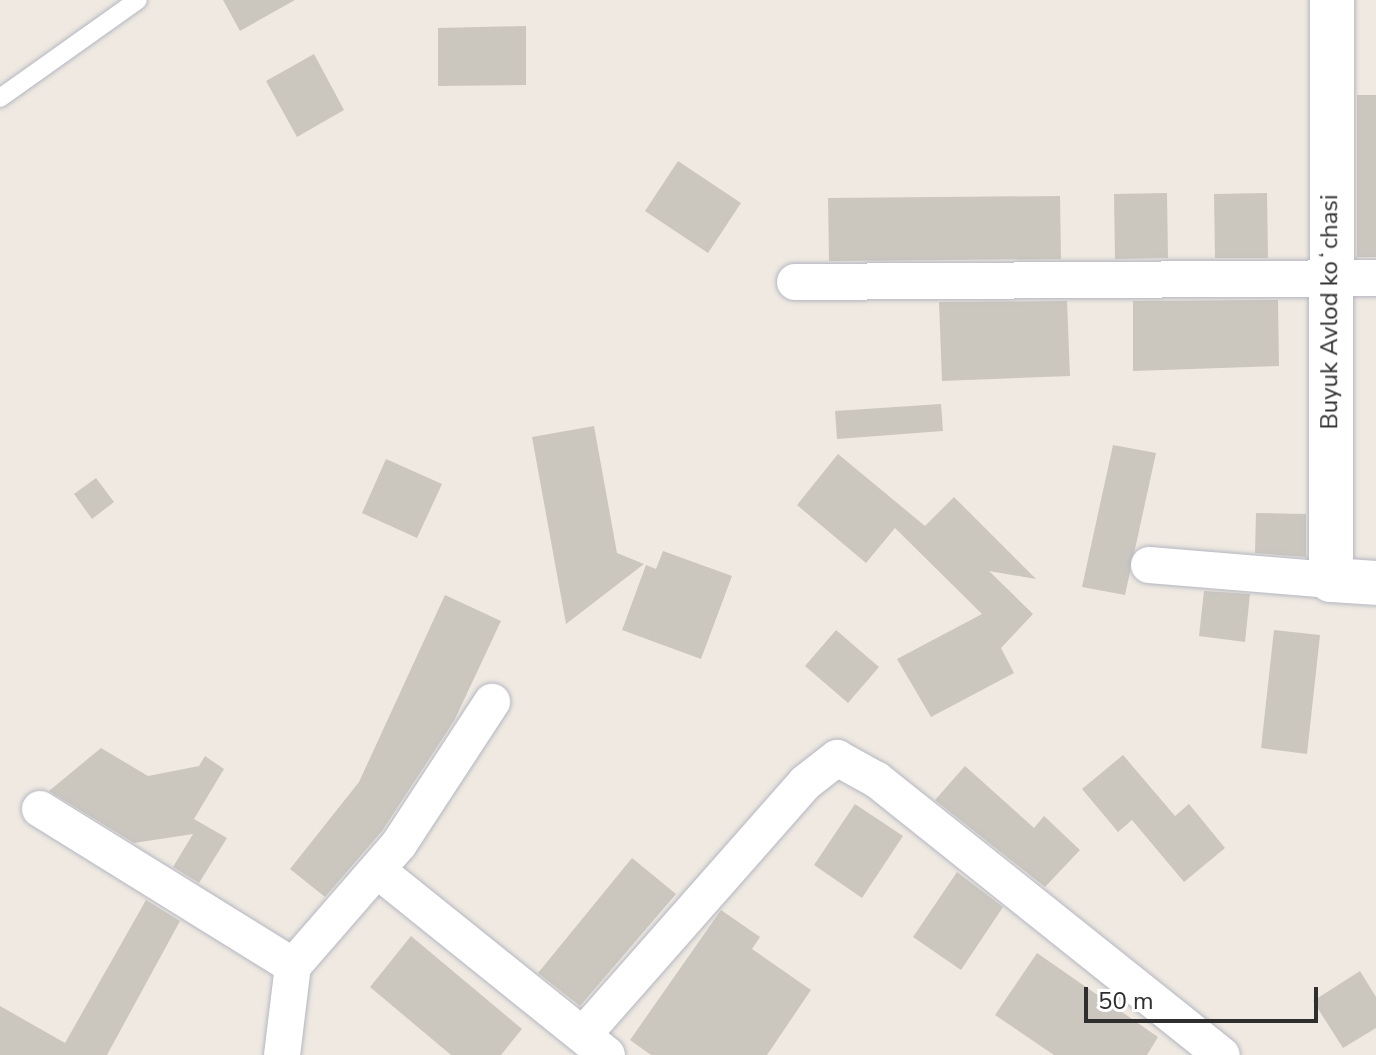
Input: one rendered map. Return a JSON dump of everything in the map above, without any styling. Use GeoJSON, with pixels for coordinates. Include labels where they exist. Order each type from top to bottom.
{"type":"FeatureCollection","features":[{"type":"Feature","properties":{"kind":"street","name":"Buyuk Avlod koʻchasi"},"geometry":{"type":"LineString","coordinates":[[1331,580],[1328,277],[1332,0]]}},
{"type":"Feature","properties":{"kind":"street"},"geometry":{"type":"LineString","coordinates":[[795,282],[1376,278]]}},
{"type":"Feature","properties":{"kind":"street"},"geometry":{"type":"LineString","coordinates":[[1149,565],[1376,583]]}},
{"type":"Feature","properties":{"kind":"street"},"geometry":{"type":"LineString","coordinates":[[282,1055],[293,966],[377,870],[492,702]]}},
{"type":"Feature","properties":{"kind":"street"},"geometry":{"type":"LineString","coordinates":[[377,870],[595,1045],[805,783],[837,758],[877,780],[1222,1055]]}},
{"type":"Feature","properties":{"kind":"street"},"geometry":{"type":"LineString","coordinates":[[40,809],[293,966]]}},
{"type":"Feature","properties":{"kind":"lane"},"geometry":{"type":"LineString","coordinates":[[0,98],[138,0]]}},
{"type":"Feature","properties":{"kind":"building"},"geometry":{"type":"Polygon","coordinates":[[[223,0],[295,0],[240,31],[223,0]]]}},
{"type":"Feature","properties":{"kind":"building"},"geometry":{"type":"Polygon","coordinates":[[[526,26],[526,85],[438,86],[438,28],[526,26]]]}},
{"type":"Feature","properties":{"kind":"building"},"geometry":{"type":"Polygon","coordinates":[[[314,54],[344,110],[297,137],[266,81],[314,54]]]}},
{"type":"Feature","properties":{"kind":"building"},"geometry":{"type":"Polygon","coordinates":[[[1357,95],[1376,95],[1376,257],[1357,257],[1357,95]]]}},
{"type":"Feature","properties":{"kind":"building"},"geometry":{"type":"Polygon","coordinates":[[[678,161],[741,203],[708,253],[645,211],[678,161]]]}},
{"type":"Feature","properties":{"kind":"building"},"geometry":{"type":"Polygon","coordinates":[[[1167,193],[1168,258],[1115,259],[1114,194],[1167,193]]]}},
{"type":"Feature","properties":{"kind":"building"},"geometry":{"type":"Polygon","coordinates":[[[1267,193],[1268,258],[1215,258],[1214,194],[1267,193]]]}},
{"type":"Feature","properties":{"kind":"building"},"geometry":{"type":"Polygon","coordinates":[[[1060,196],[1061,259],[829,261],[828,198],[1060,196]]]}},
{"type":"Feature","properties":{"kind":"building"},"geometry":{"type":"Polygon","coordinates":[[[1278,300],[1279,366],[1133,371],[1133,301],[1278,300]]]}},
{"type":"Feature","properties":{"kind":"building"},"geometry":{"type":"Polygon","coordinates":[[[1067,301],[1070,376],[942,381],[939,302],[1067,301]]]}},
{"type":"Feature","properties":{"kind":"building"},"geometry":{"type":"Polygon","coordinates":[[[941,404],[943,431],[837,439],[835,411],[941,404]]]}},
{"type":"Feature","properties":{"kind":"building"},"geometry":{"type":"Polygon","coordinates":[[[594,426],[617,553],[644,564],[566,624],[532,437],[594,426]]]}},
{"type":"Feature","properties":{"kind":"building"},"geometry":{"type":"Polygon","coordinates":[[[1113,445],[1156,453],[1125,595],[1082,587],[1113,445]]]}},
{"type":"Feature","properties":{"kind":"building"},"geometry":{"type":"Polygon","coordinates":[[[838,454],[925,526],[954,497],[1036,579],[989,571],[1033,614],[1001,648],[1014,673],[931,717],[897,659],[982,614],[895,528],[866,563],[797,505],[838,454]]]}},
{"type":"Feature","properties":{"kind":"building"},"geometry":{"type":"Polygon","coordinates":[[[386,459],[442,484],[417,538],[362,513],[386,459]]]}},
{"type":"Feature","properties":{"kind":"building"},"geometry":{"type":"Polygon","coordinates":[[[96,478],[114,502],[92,519],[74,494],[96,478]]]}},
{"type":"Feature","properties":{"kind":"building"},"geometry":{"type":"Polygon","coordinates":[[[1256,513],[1306,514],[1306,557],[1255,553],[1256,513]]]}},
{"type":"Feature","properties":{"kind":"building"},"geometry":{"type":"Polygon","coordinates":[[[663,551],[732,576],[701,659],[622,630],[646,565],[656,569],[663,551]]]}},
{"type":"Feature","properties":{"kind":"building"},"geometry":{"type":"Polygon","coordinates":[[[1204,591],[1250,594],[1245,642],[1199,636],[1204,591]]]}},
{"type":"Feature","properties":{"kind":"building"},"geometry":{"type":"Polygon","coordinates":[[[445,595],[501,621],[454,721],[382,831],[325,897],[290,869],[359,782],[445,595]]]}},
{"type":"Feature","properties":{"kind":"building"},"geometry":{"type":"Polygon","coordinates":[[[836,630],[879,667],[848,703],[805,666],[836,630]]]}},
{"type":"Feature","properties":{"kind":"building"},"geometry":{"type":"Polygon","coordinates":[[[1274,630],[1320,635],[1307,754],[1261,748],[1274,630]]]}},
{"type":"Feature","properties":{"kind":"building"},"geometry":{"type":"Polygon","coordinates":[[[101,748],[148,776],[199,766],[205,756],[224,769],[194,819],[227,838],[199,883],[173,867],[193,834],[134,843],[49,791],[101,748]]]}},
{"type":"Feature","properties":{"kind":"building"},"geometry":{"type":"Polygon","coordinates":[[[1123,755],[1175,816],[1189,804],[1225,848],[1184,882],[1132,820],[1118,832],[1082,789],[1123,755]]]}},
{"type":"Feature","properties":{"kind":"building"},"geometry":{"type":"Polygon","coordinates":[[[965,766],[1034,828],[1044,816],[1080,850],[1045,887],[935,800],[965,766]]]}},
{"type":"Feature","properties":{"kind":"building"},"geometry":{"type":"Polygon","coordinates":[[[855,804],[903,836],[862,898],[814,865],[855,804]]]}},
{"type":"Feature","properties":{"kind":"building"},"geometry":{"type":"Polygon","coordinates":[[[632,858],[676,894],[580,1006],[538,973],[632,858]]]}},
{"type":"Feature","properties":{"kind":"building"},"geometry":{"type":"Polygon","coordinates":[[[957,872],[1003,907],[961,970],[913,937],[957,872]]]}},
{"type":"Feature","properties":{"kind":"building"},"geometry":{"type":"Polygon","coordinates":[[[146,900],[180,921],[107,1055],[0,1055],[0,1006],[65,1043],[146,900]]]}},
{"type":"Feature","properties":{"kind":"building"},"geometry":{"type":"Polygon","coordinates":[[[721,910],[760,937],[752,949],[811,990],[767,1055],[651,1055],[630,1040],[721,910]]]}},
{"type":"Feature","properties":{"kind":"building"},"geometry":{"type":"Polygon","coordinates":[[[411,936],[522,1029],[501,1055],[451,1055],[370,987],[411,936]]]}},
{"type":"Feature","properties":{"kind":"building"},"geometry":{"type":"Polygon","coordinates":[[[1037,953],[1158,1037],[1147,1055],[1054,1055],[995,1015],[1037,953]]]}},
{"type":"Feature","properties":{"kind":"building"},"geometry":{"type":"Polygon","coordinates":[[[1360,971],[1376,997],[1376,1028],[1343,1048],[1313,1001],[1360,971]]]}}]}
